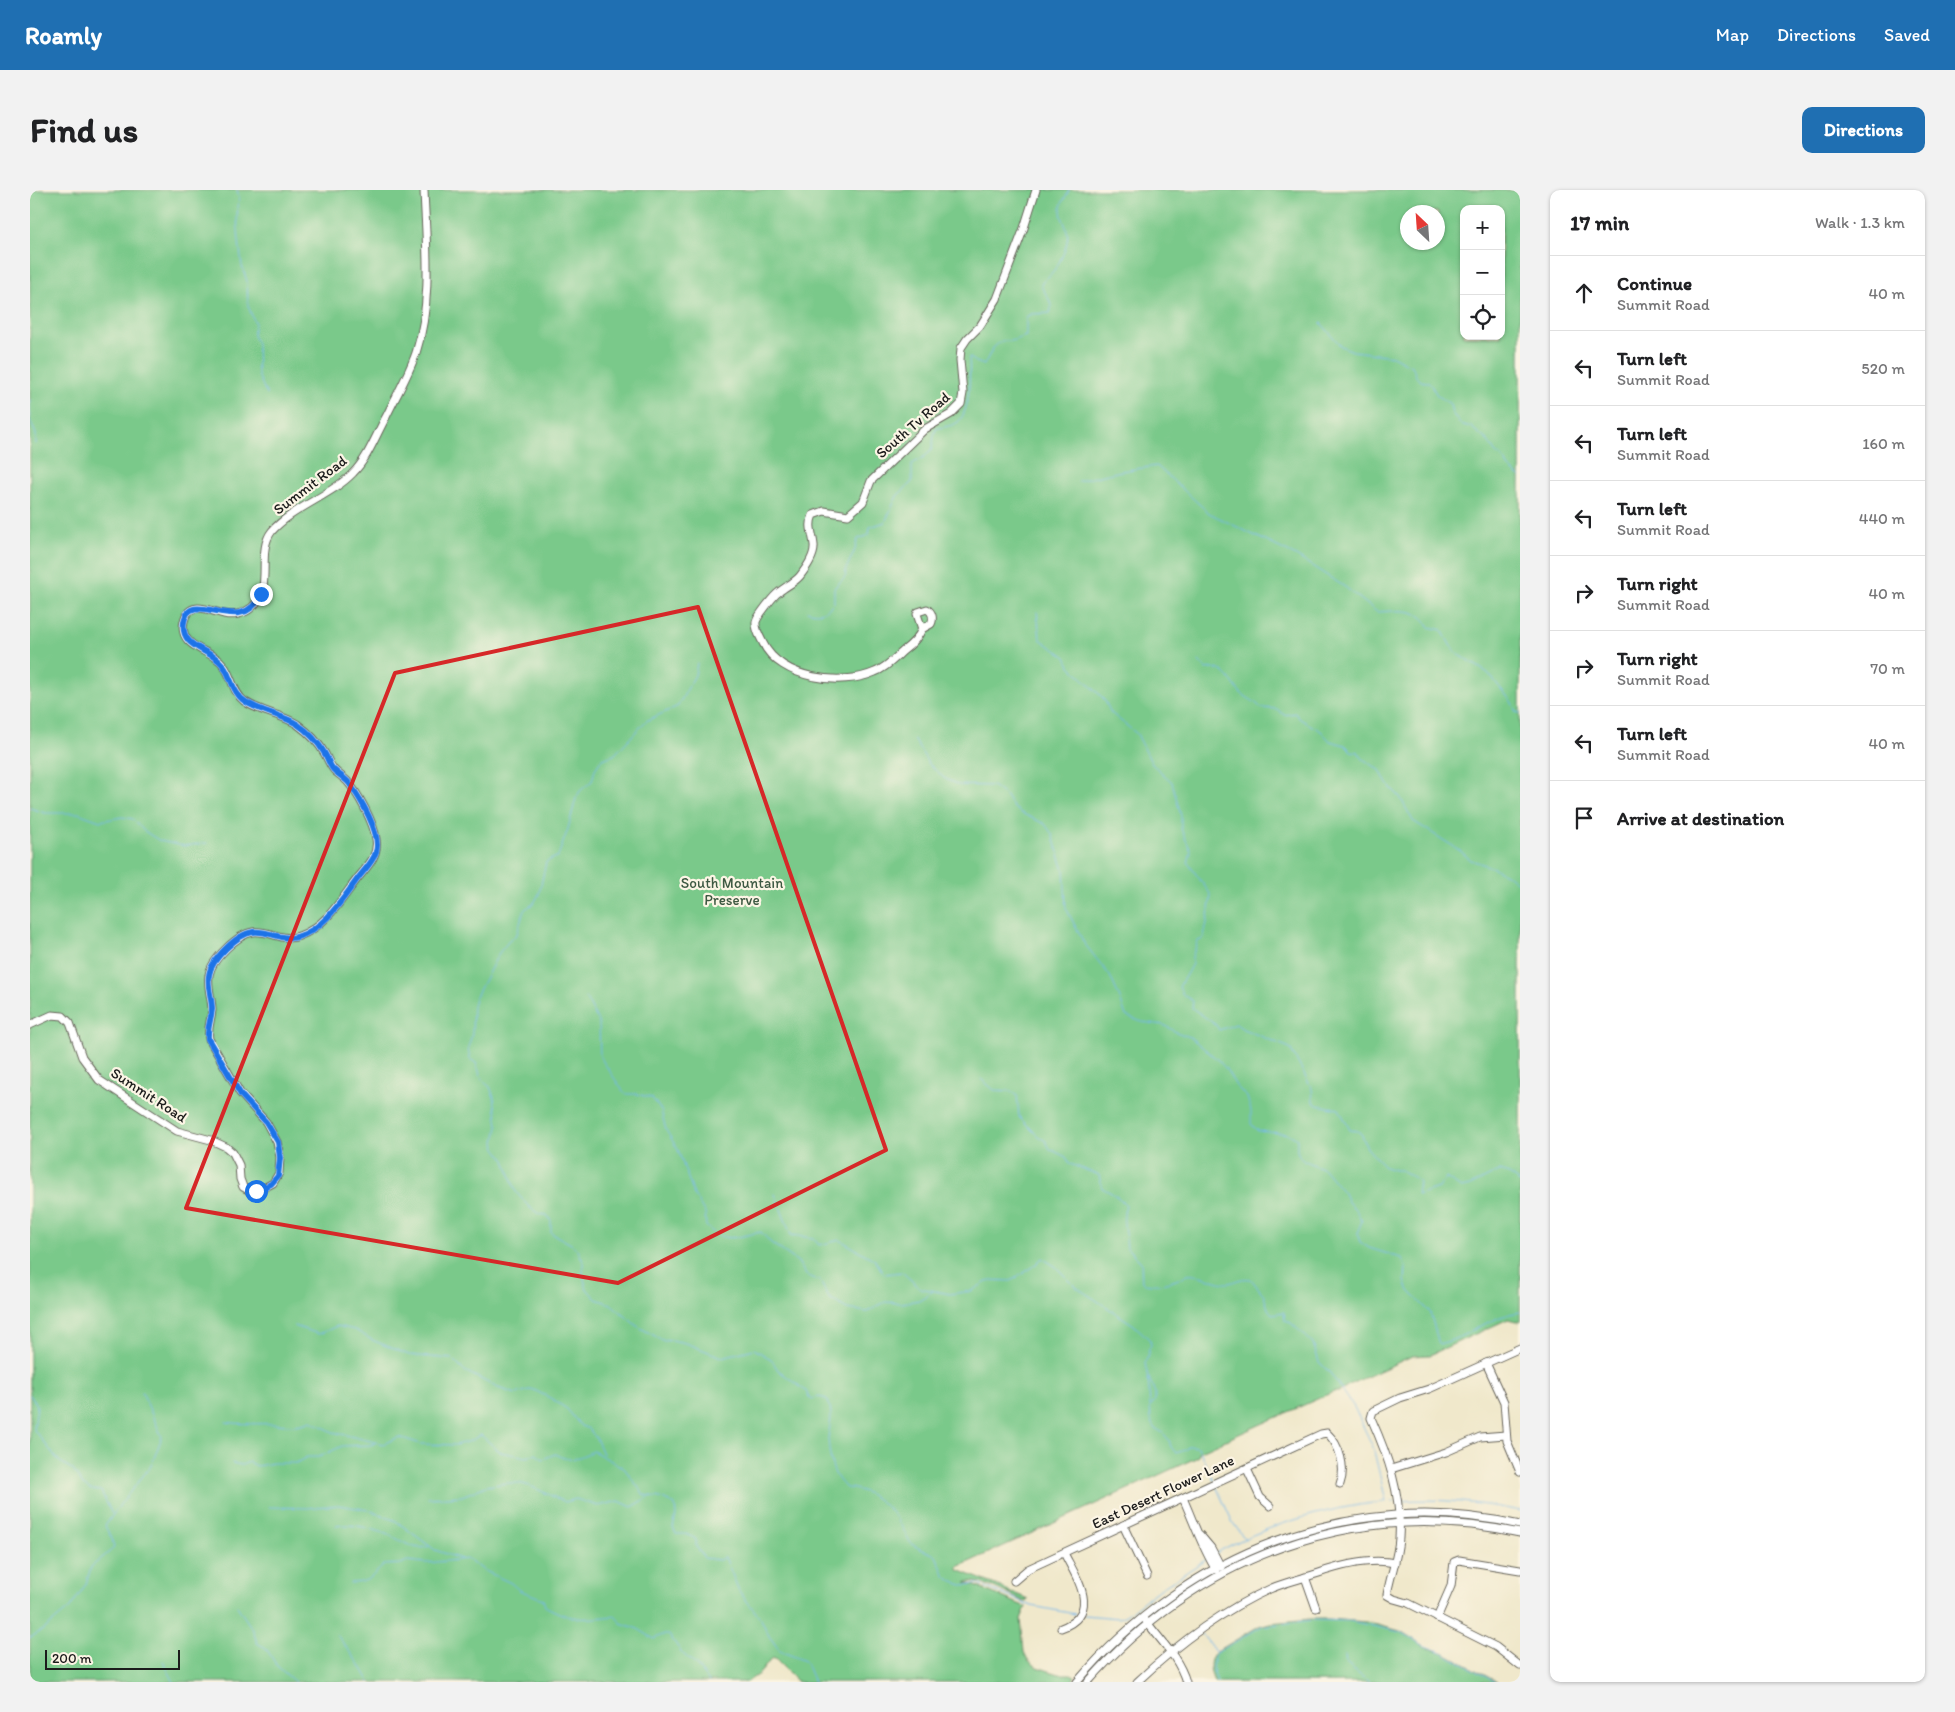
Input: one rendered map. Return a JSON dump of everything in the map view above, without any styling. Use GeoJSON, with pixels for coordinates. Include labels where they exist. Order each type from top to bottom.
{"type":"FeatureCollection","features":[{"type":"Feature","properties":{"kind":"street","name":"Summit Road"},"geometry":{"type":"LineString","coordinates":[[30,1025],[52,1015],[64,1016],[70,1023],[77,1047],[84,1061],[105,1085],[177,1131],[211,1140],[226,1148],[238,1161],[240,1182],[246,1190],[253,1192],[260,1190],[268,1187],[275,1181],[279,1173],[280,1162],[276,1138],[266,1122],[241,1095],[208,1039],[212,1010],[209,975],[212,966],[222,953],[248,933],[258,932],[296,938],[319,924],[335,908],[371,861],[376,849],[376,837],[356,795],[347,781],[333,768],[315,741],[293,722],[241,699],[223,664],[212,655],[190,643],[184,633],[184,622],[188,613],[198,608],[222,614],[233,614],[244,612],[254,606],[259,599],[262,589],[266,547],[271,533],[288,518],[352,474],[368,450],[410,369],[419,341],[425,306],[427,268],[424,190]]}},
{"type":"Feature","properties":{"kind":"street","name":"South Tv Road"},"geometry":{"type":"LineString","coordinates":[[922,629],[919,636],[911,644],[880,670],[870,674],[837,680],[797,672],[780,664],[766,649],[756,624],[758,616],[775,594],[795,581],[807,566],[814,548],[810,528],[813,515],[824,511],[848,515],[854,511],[864,502],[871,481],[925,429],[952,414],[961,404],[963,393],[960,360],[961,348],[966,339],[980,326],[997,299],[1024,228],[1036,190]]}},
{"type":"Feature","properties":{"kind":"street"},"geometry":{"type":"LineString","coordinates":[[1519,1664],[1496,1647],[1408,1603],[1387,1595],[1399,1539],[1400,1515],[1391,1468],[1371,1414],[1400,1398],[1429,1390],[1520,1348]]}},
{"type":"Feature","properties":{"kind":"street"},"geometry":{"type":"LineString","coordinates":[[1486,1363],[1504,1402],[1506,1435],[1520,1472]]}},
{"type":"Feature","properties":{"kind":"street","name":"East Desert Flower Lane"},"geometry":{"type":"LineString","coordinates":[[1014,1581],[1028,1569],[1064,1552],[1328,1433],[1342,1462],[1344,1474],[1340,1484]]}},
{"type":"Feature","properties":{"kind":"street"},"geometry":{"type":"LineString","coordinates":[[1391,1468],[1446,1452],[1480,1437],[1506,1435]]}},
{"type":"Feature","properties":{"kind":"street"},"geometry":{"type":"LineString","coordinates":[[1247,1469],[1260,1497],[1270,1506]]}},
{"type":"Feature","properties":{"kind":"street"},"geometry":{"type":"LineString","coordinates":[[1183,1498],[1199,1534],[1217,1566]]}},
{"type":"Feature","properties":{"kind":"street"},"geometry":{"type":"LineString","coordinates":[[1077,1682],[1108,1648],[1142,1617],[1178,1590],[1217,1566],[1256,1548],[1315,1528],[1372,1517],[1400,1515],[1467,1516],[1520,1525]]}},
{"type":"Feature","properties":{"kind":"street"},"geometry":{"type":"LineString","coordinates":[[1088,1682],[1120,1648],[1182,1598],[1217,1566],[1260,1555],[1317,1536],[1349,1529],[1400,1523],[1460,1524],[1520,1533]]}},
{"type":"Feature","properties":{"kind":"street"},"geometry":{"type":"LineString","coordinates":[[1123,1526],[1147,1576]]}},
{"type":"Feature","properties":{"kind":"street"},"geometry":{"type":"LineString","coordinates":[[1315,1528],[1317,1536]]}},
{"type":"Feature","properties":{"kind":"street"},"geometry":{"type":"LineString","coordinates":[[1061,1628],[1076,1619],[1083,1611],[1085,1598],[1064,1552]]}},
{"type":"Feature","properties":{"kind":"street"},"geometry":{"type":"LineString","coordinates":[[1438,1618],[1451,1586],[1454,1562],[1459,1560],[1520,1570]]}},
{"type":"Feature","properties":{"kind":"street"},"geometry":{"type":"LineString","coordinates":[[1137,1682],[1171,1651],[1204,1626],[1242,1603],[1273,1588],[1332,1569],[1382,1561],[1395,1563]]}},
{"type":"Feature","properties":{"kind":"street"},"geometry":{"type":"LineString","coordinates":[[1306,1577],[1316,1608]]}},
{"type":"Feature","properties":{"kind":"street"},"geometry":{"type":"LineString","coordinates":[[1142,1617],[1171,1651],[1179,1664],[1186,1682]]}},
{"type":"Feature","properties":{"kind":"highlighted area"},"geometry":{"type":"Polygon","coordinates":[[[698,607],[886,1150],[618,1283],[186,1208],[395,673],[698,607]]]}},
{"type":"Feature","properties":{"kind":"green space","name":"South Mountain Preserve"},"geometry":{"type":"Polygon","coordinates":[[[30,190],[1520,190],[1520,1322],[1508,1319],[1430,1355],[1412,1356],[1347,1386],[1339,1392],[1333,1392],[1199,1452],[1198,1457],[958,1567],[958,1570],[1028,1599],[1026,1601],[1021,1600],[980,1583],[966,1582],[1026,1607],[1021,1619],[1024,1652],[1028,1660],[1037,1667],[1059,1674],[1075,1676],[1072,1682],[798,1682],[772,1658],[760,1673],[747,1682],[30,1682],[30,190]]]}},
{"type":"Feature","properties":{"kind":"green space"},"geometry":{"type":"Polygon","coordinates":[[[1310,1619],[1366,1622],[1400,1631],[1428,1648],[1445,1653],[1497,1682],[1214,1682],[1210,1663],[1216,1652],[1259,1626],[1310,1619]]]}},
{"type":"Feature","properties":{"kind":"waterway"},"geometry":{"type":"LineString","coordinates":[[237,190],[239,197],[237,217],[242,266],[247,281],[248,306],[255,323],[253,335],[257,344],[258,375],[267,395]]}},
{"type":"Feature","properties":{"kind":"waterway"},"geometry":{"type":"LineString","coordinates":[[807,611],[822,612],[834,603],[834,588],[845,577],[858,539],[869,535],[870,527],[885,522],[897,496],[912,482],[912,464],[931,450],[936,429],[956,423],[962,416],[969,391],[969,357],[984,365],[993,348],[1001,341],[1011,341],[1026,336],[1026,317],[1031,314],[1050,313],[1050,302],[1041,286],[1056,267],[1066,246],[1068,234],[1062,218],[1061,208],[1069,190]]}},
{"type":"Feature","properties":{"kind":"waterway"},"geometry":{"type":"LineString","coordinates":[[1321,323],[1341,346],[1353,351],[1393,356],[1413,367],[1418,379],[1429,382],[1437,395],[1450,404],[1452,413],[1460,424],[1471,427],[1488,441],[1495,452],[1505,460],[1508,467],[1520,477]]}},
{"type":"Feature","properties":{"kind":"waterway"},"geometry":{"type":"LineString","coordinates":[[30,400],[30,419]]}},
{"type":"Feature","properties":{"kind":"waterway"},"geometry":{"type":"LineString","coordinates":[[30,420],[36,434],[36,444]]}},
{"type":"Feature","properties":{"kind":"waterway"},"geometry":{"type":"LineString","coordinates":[[1078,481],[1121,471],[1157,466],[1209,513],[1296,556],[1345,587],[1377,612],[1407,611],[1425,620],[1429,627],[1442,630],[1450,645],[1458,654],[1488,673],[1511,701],[1516,712],[1520,713]]}},
{"type":"Feature","properties":{"kind":"waterway"},"geometry":{"type":"LineString","coordinates":[[1037,612],[1040,639],[1066,657],[1070,666],[1104,699],[1111,713],[1137,734],[1152,764],[1172,782],[1181,816],[1181,829],[1191,851],[1188,863],[1211,895],[1203,939],[1198,941],[1192,957],[1192,964],[1179,987],[1183,995],[1193,1001],[1192,1008],[1216,1025],[1219,1030],[1236,1024],[1243,1029],[1290,1048],[1312,1089],[1313,1102],[1317,1105],[1339,1109],[1350,1130],[1358,1131],[1362,1135],[1367,1148],[1385,1167],[1401,1170],[1413,1176],[1419,1182],[1417,1195],[1438,1188],[1446,1178],[1461,1188],[1470,1186],[1499,1171],[1509,1174],[1520,1183]]}},
{"type":"Feature","properties":{"kind":"waterway"},"geometry":{"type":"LineString","coordinates":[[1199,661],[1206,669],[1213,668],[1227,675],[1241,693],[1261,708],[1277,709],[1284,715],[1295,713],[1300,719],[1321,731],[1330,741],[1345,745],[1351,751],[1358,752],[1363,759],[1380,770],[1387,784],[1400,797],[1413,821],[1459,850],[1471,860],[1494,868],[1509,876],[1520,885]]}},
{"type":"Feature","properties":{"kind":"waterway"},"geometry":{"type":"LineString","coordinates":[[697,663],[695,675],[678,706],[646,721],[614,755],[602,759],[595,769],[592,781],[580,791],[576,798],[568,829],[558,856],[546,862],[539,894],[534,903],[524,910],[517,934],[499,953],[475,998],[472,1034],[468,1048],[470,1059],[476,1063],[482,1080],[490,1087],[494,1097],[498,1126],[495,1142],[496,1148],[505,1160],[516,1192],[529,1207],[539,1214],[547,1215],[551,1221],[551,1233],[578,1250],[583,1261],[583,1276],[587,1289],[596,1299],[611,1304],[637,1326],[664,1341],[672,1340],[685,1343],[722,1357],[754,1349],[771,1359],[778,1370],[806,1391],[812,1399],[819,1397],[827,1399],[831,1414],[828,1438],[830,1456],[838,1479],[846,1488],[864,1492],[886,1506],[902,1527],[910,1542],[936,1556],[945,1576],[953,1582],[962,1585],[978,1584],[1032,1606],[1075,1614]]}},
{"type":"Feature","properties":{"kind":"waterway"},"geometry":{"type":"LineString","coordinates":[[914,739],[928,763],[944,778],[958,785],[993,786],[1005,795],[1013,807],[1021,813],[1045,824],[1052,834],[1064,870],[1066,908],[1084,943],[1110,976],[1126,1016],[1142,1022],[1164,1025],[1190,1037],[1218,1060],[1236,1086],[1247,1097],[1251,1111],[1251,1124],[1258,1131],[1289,1134],[1297,1139],[1297,1151],[1301,1159],[1324,1169],[1356,1210],[1362,1221],[1357,1233],[1360,1242],[1369,1248],[1401,1258],[1406,1267],[1405,1281],[1409,1291],[1430,1312],[1439,1344],[1459,1337],[1499,1317],[1520,1312]]}},
{"type":"Feature","properties":{"kind":"waterway"},"geometry":{"type":"LineString","coordinates":[[30,808],[45,813],[78,813],[100,821],[122,817],[133,819],[144,831],[160,841],[184,846],[207,843]]}},
{"type":"Feature","properties":{"kind":"waterway"},"geometry":{"type":"LineString","coordinates":[[586,998],[599,1023],[600,1057],[625,1094],[637,1094],[652,1098],[661,1110],[666,1130],[678,1150],[694,1195],[705,1213],[706,1226],[713,1232],[719,1236],[732,1238],[761,1232],[771,1243],[798,1262],[806,1275],[820,1281],[829,1298],[847,1309],[867,1312],[885,1302],[902,1303],[919,1300],[933,1291]]}},
{"type":"Feature","properties":{"kind":"waterway"},"geometry":{"type":"LineString","coordinates":[[981,1079],[994,1090],[1011,1091],[1017,1095],[1019,1117],[1039,1137],[1046,1141],[1050,1149],[1066,1157],[1070,1164],[1099,1175],[1102,1188],[1115,1195],[1126,1205],[1124,1221],[1127,1248],[1141,1262],[1142,1282],[1151,1284],[1164,1283],[1187,1275],[1202,1276],[1225,1283],[1251,1279],[1264,1295],[1268,1309],[1272,1314],[1284,1312],[1285,1321],[1291,1323],[1313,1343],[1319,1362],[1331,1374],[1354,1407],[1373,1447],[1386,1501]]}},
{"type":"Feature","properties":{"kind":"waterway"},"geometry":{"type":"LineString","coordinates":[[775,1194],[791,1235],[813,1238],[819,1245],[840,1240],[875,1260],[884,1274],[902,1272],[920,1288],[950,1294],[971,1291],[990,1280],[1011,1281],[1033,1267],[1042,1258],[1055,1266],[1076,1287],[1134,1325],[1150,1340],[1151,1345],[1145,1363],[1148,1377],[1151,1420],[1155,1428],[1169,1440],[1171,1447],[1176,1453],[1185,1450],[1189,1446],[1198,1447],[1214,1480]]}},
{"type":"Feature","properties":{"kind":"waterway"},"geometry":{"type":"LineString","coordinates":[[294,1326],[319,1334],[337,1326],[355,1330],[372,1340],[409,1355],[452,1359],[463,1370],[498,1388],[516,1394],[532,1389],[567,1409],[581,1426],[589,1429],[596,1438],[603,1454]]}},
{"type":"Feature","properties":{"kind":"waterway"},"geometry":{"type":"LineString","coordinates":[[1149,1378],[1155,1393],[1155,1400],[1151,1406]]}},
{"type":"Feature","properties":{"kind":"waterway"},"geometry":{"type":"LineString","coordinates":[[30,1638],[46,1628],[70,1608],[86,1584],[91,1567],[114,1548],[112,1539],[105,1526],[151,1466],[162,1437],[142,1392]]}},
{"type":"Feature","properties":{"kind":"waterway"},"geometry":{"type":"LineString","coordinates":[[30,1395],[37,1405],[34,1430],[59,1461],[73,1470],[83,1485],[91,1490],[101,1491],[112,1514]]}},
{"type":"Feature","properties":{"kind":"waterway"},"geometry":{"type":"LineString","coordinates":[[226,1422],[293,1425],[311,1421],[333,1432],[383,1444],[399,1437],[421,1444],[455,1445],[470,1441],[481,1435],[500,1452],[527,1457],[536,1454],[543,1459],[555,1454],[570,1459],[593,1451],[624,1468],[644,1495],[665,1499],[675,1505],[676,1515],[673,1528],[676,1534],[686,1534],[696,1539],[696,1546],[704,1558],[719,1560],[725,1557],[739,1591],[761,1619],[769,1636],[780,1651],[805,1661],[814,1682]]}},
{"type":"Feature","properties":{"kind":"waterway"},"geometry":{"type":"LineString","coordinates":[[232,1463],[242,1465],[249,1462],[257,1466],[273,1463],[296,1463],[307,1457],[319,1457],[342,1446],[371,1445],[377,1442]]}},
{"type":"Feature","properties":{"kind":"waterway"},"geometry":{"type":"LineString","coordinates":[[428,1498],[462,1496],[486,1486],[507,1483],[519,1483],[530,1486],[565,1502],[576,1499],[598,1506],[619,1501],[632,1507],[651,1496]]}},
{"type":"Feature","properties":{"kind":"waterway"},"geometry":{"type":"LineString","coordinates":[[1216,1486],[1233,1523],[1245,1539]]}},
{"type":"Feature","properties":{"kind":"waterway"},"geometry":{"type":"LineString","coordinates":[[1216,1553],[1257,1533],[1302,1518],[1349,1507],[1394,1501]]}},
{"type":"Feature","properties":{"kind":"waterway"},"geometry":{"type":"LineString","coordinates":[[1400,1501],[1460,1502],[1520,1511]]}},
{"type":"Feature","properties":{"kind":"waterway"},"geometry":{"type":"LineString","coordinates":[[269,1507],[307,1508],[338,1505],[369,1510],[396,1521],[435,1550],[461,1559]]}},
{"type":"Feature","properties":{"kind":"waterway"},"geometry":{"type":"LineString","coordinates":[[336,1526],[365,1527],[387,1534],[410,1546],[419,1548],[429,1546]]}},
{"type":"Feature","properties":{"kind":"waterway"},"geometry":{"type":"LineString","coordinates":[[350,1583],[366,1580],[384,1565],[401,1564],[407,1561],[426,1563],[468,1559],[483,1570],[511,1583],[519,1590],[543,1599],[545,1606],[564,1615],[580,1618],[615,1616],[621,1623],[638,1629],[654,1639],[662,1635],[669,1635],[683,1654],[696,1665],[709,1682]]}},
{"type":"Feature","properties":{"kind":"waterway"},"geometry":{"type":"LineString","coordinates":[[1084,1615],[1119,1618],[1126,1615],[1154,1593],[1207,1559]]}},
{"type":"Feature","properties":{"kind":"waterway"},"geometry":{"type":"LineString","coordinates":[[237,1606],[253,1630],[257,1643],[266,1648],[277,1666],[295,1682]]}},
{"type":"Feature","properties":{"kind":"waterway"},"geometry":{"type":"LineString","coordinates":[[1202,1634],[1216,1653],[1262,1626],[1313,1620],[1350,1621],[1400,1632],[1425,1646],[1442,1652],[1495,1682]]}},
{"type":"Feature","properties":{"kind":"waterway"},"geometry":{"type":"LineString","coordinates":[[337,1635],[370,1682]]}},
{"type":"Feature","properties":{"kind":"waterway"},"geometry":{"type":"LineString","coordinates":[[1215,1654],[1212,1667],[1217,1682]]}},
{"type":"Feature","properties":{"kind":"waterway"},"geometry":{"type":"LineString","coordinates":[[1345,1655],[1346,1664],[1369,1682]]}},
{"type":"Feature","properties":{"kind":"waterway"},"geometry":{"type":"LineString","coordinates":[[163,1661],[174,1682]]}},
{"type":"Feature","properties":{"kind":"route"},"geometry":{"type":"LineString","coordinates":[[256,1191],[264,1189],[275,1181],[278,1176],[280,1166],[279,1148],[270,1128],[241,1095],[223,1061],[208,1039],[212,1010],[209,975],[212,966],[216,959],[232,943],[248,933],[262,932],[296,938],[311,930],[340,903],[371,861],[376,853],[377,846],[375,832],[359,800],[347,781],[331,766],[326,755],[315,741],[293,722],[241,699],[234,688],[229,672],[223,664],[212,655],[191,644],[186,636],[185,620],[188,613],[195,608],[201,607],[228,615],[241,614],[254,606],[261,594]]}}]}
